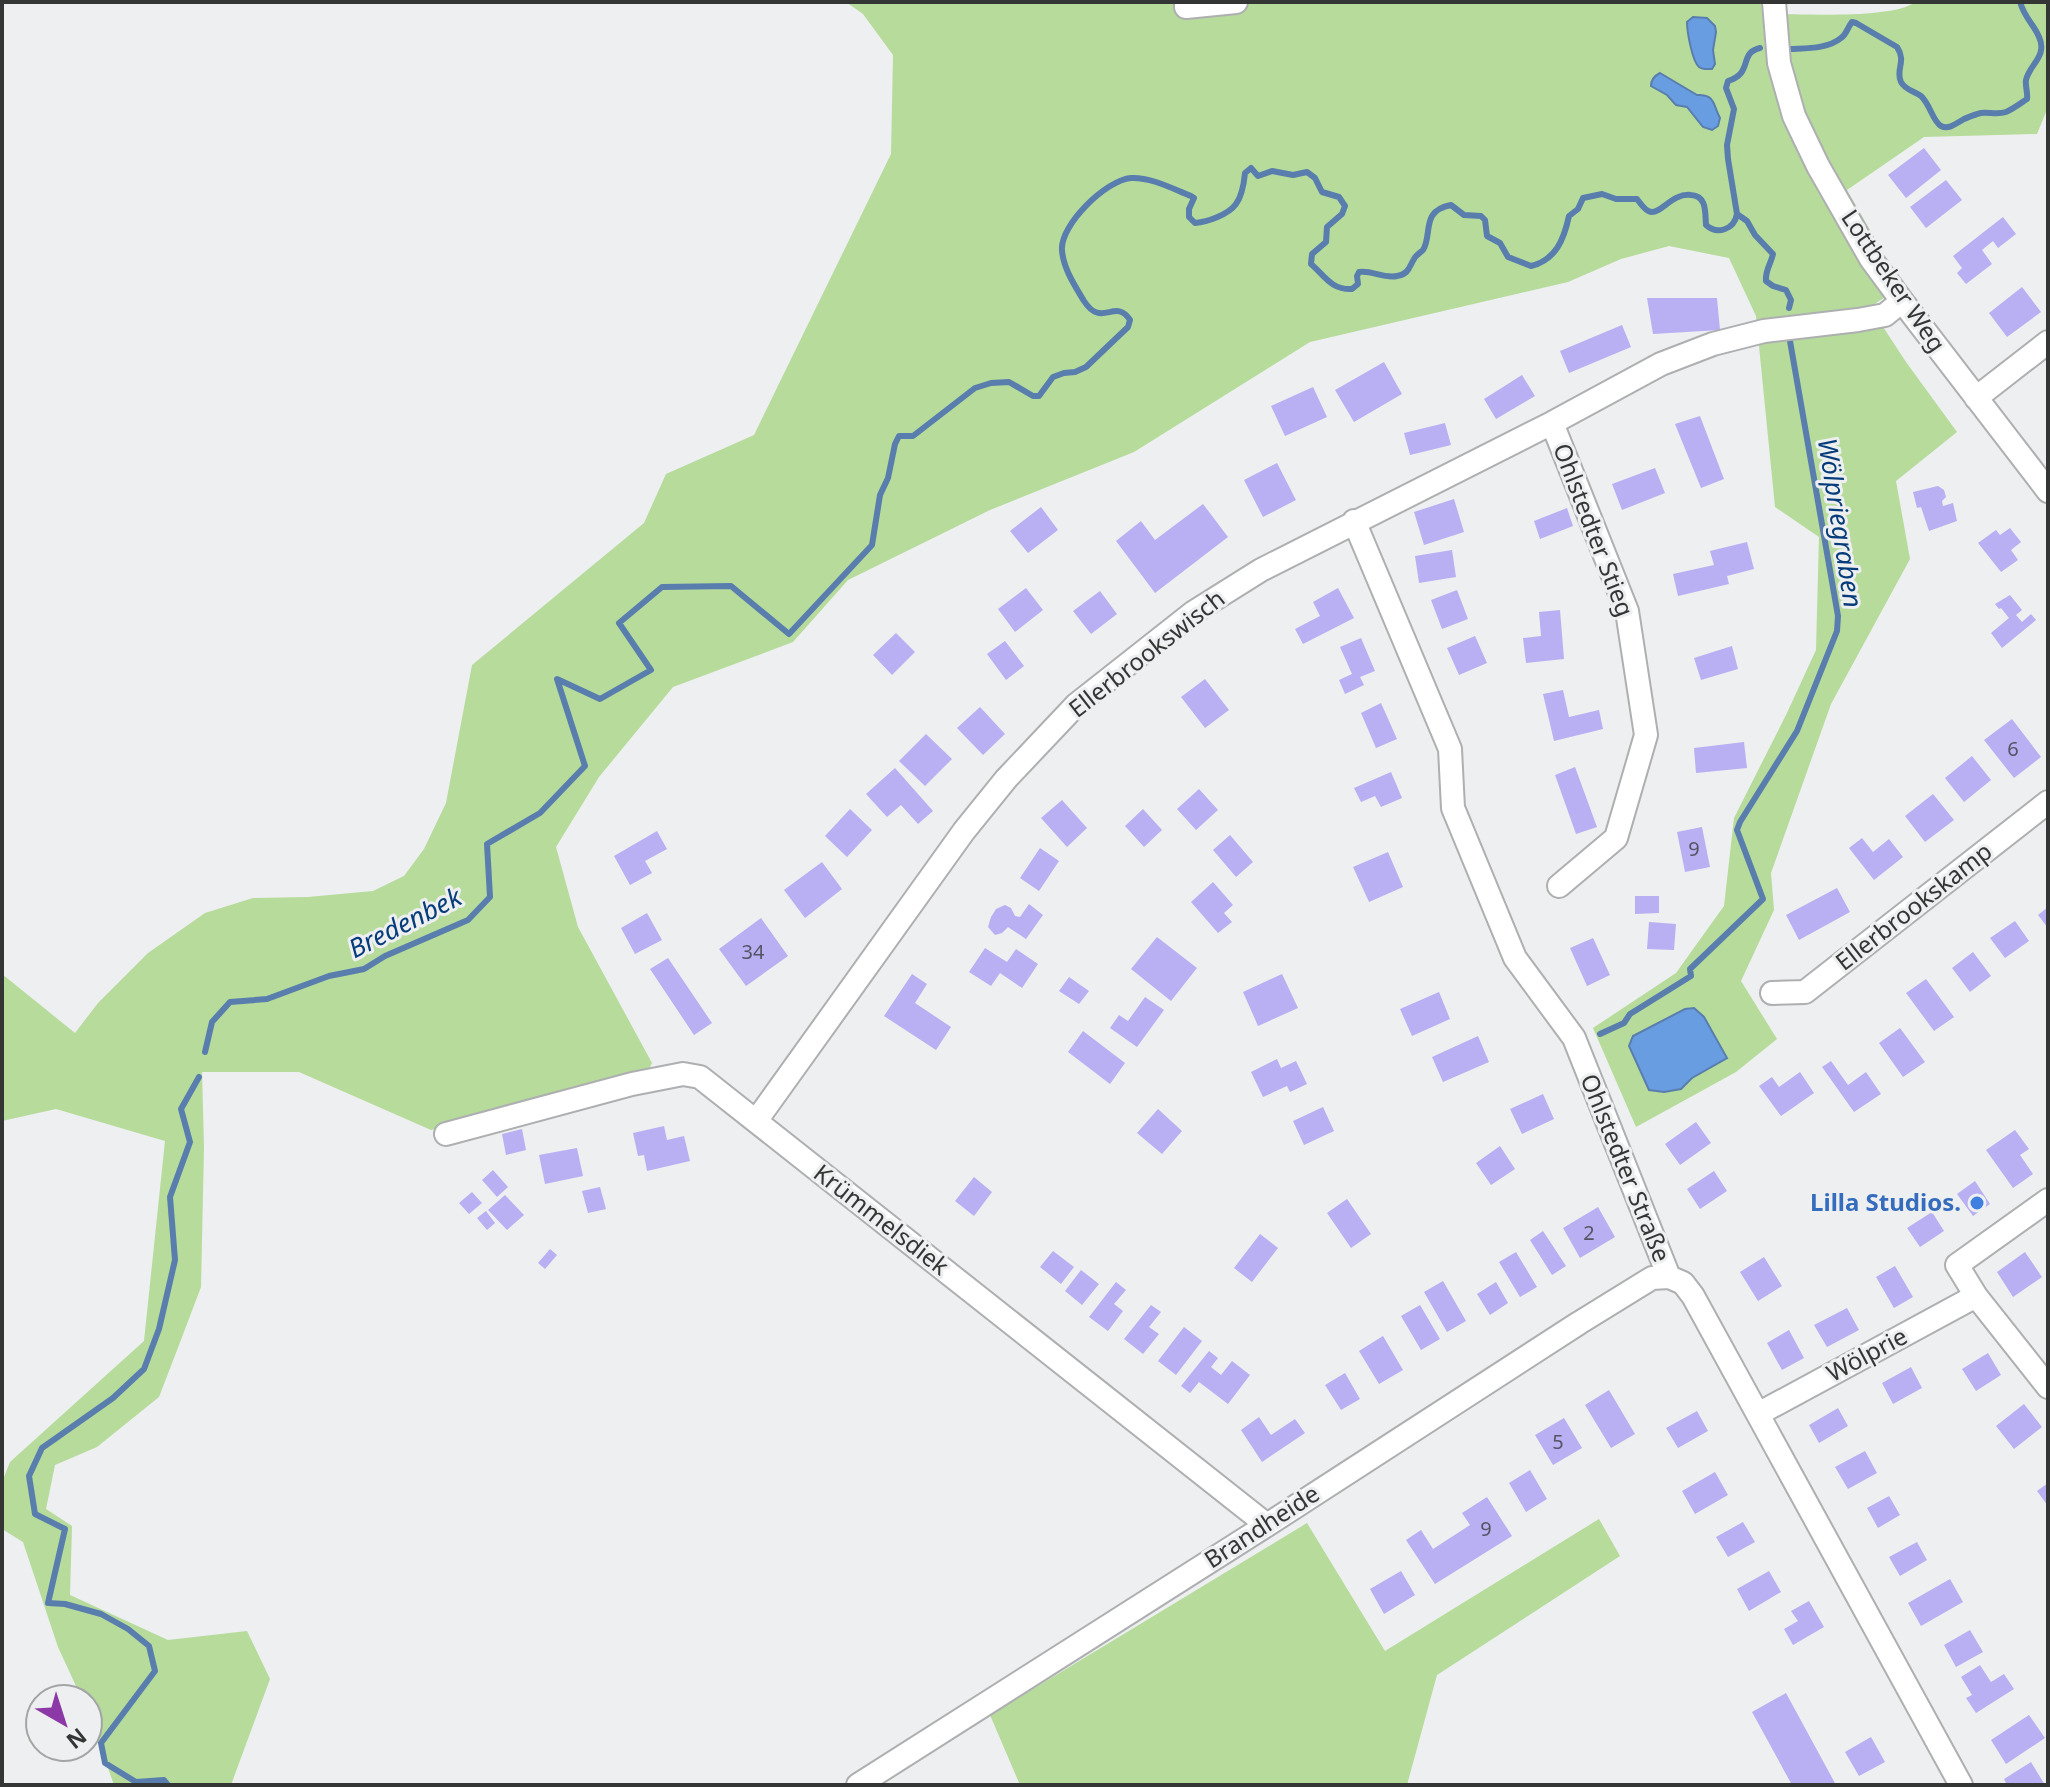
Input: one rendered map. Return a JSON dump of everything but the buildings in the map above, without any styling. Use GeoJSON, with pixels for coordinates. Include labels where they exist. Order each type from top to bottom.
{"type":"FeatureCollection","features":[{"type":"Feature","properties":{"kind":"street"},"geometry":{"type":"LineString","coordinates":[[1186,2],[1186,7],[1236,2]]}},
{"type":"Feature","properties":{"kind":"street","name":"Lottbeker Weg"},"geometry":{"type":"LineString","coordinates":[[1774,2],[1779,63],[1794,116],[1818,166],[1871,259],[2048,491]]}},
{"type":"Feature","properties":{"kind":"street","name":"Ohlstedter Stieg"},"geometry":{"type":"LineString","coordinates":[[1559,886],[1616,838],[1646,735],[1627,611],[1552,423],[1661,364],[1713,344],[1764,331],[1885,315],[1902,301]]}},
{"type":"Feature","properties":{"kind":"street"},"geometry":{"type":"LineString","coordinates":[[1976,398],[2048,342]]}},
{"type":"Feature","properties":{"kind":"street","name":"Ellerbrookswisch"},"geometry":{"type":"LineString","coordinates":[[756,1121],[964,831],[1006,779],[1076,705],[1194,612],[1261,570],[1552,423]]}},
{"type":"Feature","properties":{"kind":"street","name":"Ohlstedter Straße"},"geometry":{"type":"LineString","coordinates":[[1354,521],[1450,749],[1453,808],[1515,958],[1574,1038],[1669,1277],[1683,1283],[1693,1296],[1961,1785]]}},
{"type":"Feature","properties":{"kind":"street","name":"Ellerbrookskamp"},"geometry":{"type":"LineString","coordinates":[[1772,993],[1805,992],[2048,802]]}},
{"type":"Feature","properties":{"kind":"street","name":"Krümmelsdiek"},"geometry":{"type":"LineString","coordinates":[[446,1134],[632,1084],[683,1074],[700,1077],[1267,1525]]}},
{"type":"Feature","properties":{"kind":"street"},"geometry":{"type":"LineString","coordinates":[[2048,1200],[1957,1265],[1976,1296],[2048,1387]]}},
{"type":"Feature","properties":{"kind":"street","name":"Brandheide"},"geometry":{"type":"LineString","coordinates":[[858,1785],[1652,1278],[1669,1277]]}},
{"type":"Feature","properties":{"kind":"street","name":"Wölprie"},"geometry":{"type":"LineString","coordinates":[[1758,1414],[1976,1296]]}},
{"type":"Feature","properties":{"kind":"green space"},"geometry":{"type":"Polygon","coordinates":[[[846,2],[1774,2],[1774,14],[1827,15],[1888,11],[1915,2],[2048,2],[2048,107],[2037,134],[1924,137],[1847,190],[1902,286],[1870,307],[1957,432],[1896,481],[1910,559],[1831,704],[1771,873],[1774,910],[1741,981],[1777,1039],[1736,1072],[1636,1127],[1593,1028],[1676,973],[1724,906],[1734,818],[1816,650],[1819,537],[1775,507],[1756,316],[1729,258],[1669,246],[1621,259],[1568,282],[1310,342],[1134,452],[990,510],[848,580],[793,642],[673,687],[599,777],[556,847],[578,927],[652,1063],[646,1075],[431,1130],[299,1072],[202,1072],[201,1287],[159,1397],[97,1447],[55,1465],[46,1509],[72,1526],[70,1595],[168,1640],[247,1631],[270,1679],[231,1785],[114,1785],[104,1757],[104,1683],[75,1683],[58,1647],[23,1542],[2,1529],[2,1482],[10,1462],[144,1341],[165,1141],[56,1109],[2,1121],[2,974],[75,1033],[98,1003],[148,953],[205,913],[253,898],[373,891],[404,876],[424,849],[446,803],[472,665],[644,523],[666,474],[754,435],[891,154],[893,55],[863,14],[846,2]],[[1660,73],[1656,89],[1676,105],[1687,107],[1703,127],[1703,94],[1697,95],[1660,73]],[[1694,1008],[1681,1089],[1692,1078],[1727,1058],[1694,1008]]]}},
{"type":"Feature","properties":{"kind":"green space"},"geometry":{"type":"Polygon","coordinates":[[[1599,1519],[1620,1556],[1437,1675],[1407,1785],[1020,1785],[990,1715],[1307,1523],[1385,1651],[1599,1519]]]}},
{"type":"Feature","properties":{"kind":"water"},"geometry":{"type":"Polygon","coordinates":[[[1693,17],[1707,18],[1715,26],[1715,64],[1712,69],[1701,68],[1694,59],[1687,22],[1693,17]]]}},
{"type":"Feature","properties":{"kind":"water"},"geometry":{"type":"Polygon","coordinates":[[[1660,73],[1697,95],[1708,96],[1720,118],[1718,126],[1712,130],[1703,127],[1687,107],[1676,105],[1667,95],[1651,86],[1653,78],[1660,73]]]}},
{"type":"Feature","properties":{"kind":"water"},"geometry":{"type":"Polygon","coordinates":[[[1694,1008],[1704,1017],[1727,1058],[1692,1078],[1681,1089],[1664,1092],[1649,1090],[1629,1046],[1633,1036],[1685,1009],[1694,1008]]]}},
{"type":"Feature","properties":{"kind":"waterway","name":"Bredenbek"},"geometry":{"type":"LineString","coordinates":[[1790,49],[1836,42],[1852,22],[1856,23],[1897,47],[1903,85],[1924,99],[1938,124],[1950,127],[1979,113],[2006,112],[2027,99],[2026,80],[2040,55],[2041,44],[2020,2]]}},
{"type":"Feature","properties":{"kind":"waterway","name":"Bredenbek"},"geometry":{"type":"LineString","coordinates":[[205,1052],[212,1022],[230,1002],[267,999],[329,976],[364,969],[385,956],[468,920],[490,897],[487,844],[540,813],[585,766],[557,679],[600,699],[651,670],[619,623],[662,587],[731,586],[789,634],[872,545],[880,495],[888,478],[899,436],[913,436],[975,388],[991,383],[1009,382],[1033,396],[1039,396],[1053,377],[1086,367],[1128,327],[1130,320],[1119,311],[1097,313],[1084,301],[1067,270],[1062,250],[1068,228],[1076,217],[1109,187],[1139,178],[1191,196],[1194,198],[1189,217],[1195,223],[1217,217],[1232,208],[1241,193],[1245,173],[1251,168],[1258,176],[1272,171],[1293,175],[1307,172],[1315,178],[1322,192],[1339,197],[1345,206],[1342,214],[1327,227],[1326,242],[1312,254],[1311,264],[1329,281],[1345,289],[1352,289],[1358,284],[1359,272],[1392,277],[1406,272],[1426,244],[1429,224],[1435,212],[1451,205],[1464,215],[1481,216],[1485,220],[1487,236],[1500,243],[1508,257],[1531,266],[1553,254],[1569,216],[1578,209],[1583,198],[1602,194],[1616,199],[1637,199],[1651,212],[1678,197],[1696,196],[1703,202],[1706,225],[1720,230],[1729,227],[1737,214],[1727,145],[1734,109],[1726,88],[1728,81],[1741,73],[1749,54],[1760,48]]}},
{"type":"Feature","properties":{"kind":"waterway","name":"Wölpriegraben"},"geometry":{"type":"LineString","coordinates":[[1737,214],[1747,221],[1773,254],[1766,281],[1786,290],[1791,300],[1789,308]]}},
{"type":"Feature","properties":{"kind":"waterway","name":"Wölpriegraben"},"geometry":{"type":"LineString","coordinates":[[1600,1034],[1624,1023],[1630,1014],[1691,976],[1690,969],[1763,899],[1737,830],[1797,731],[1837,631],[1838,616],[1790,341]]}},
{"type":"Feature","properties":{"kind":"waterway","name":"Bredenbek"},"geometry":{"type":"LineString","coordinates":[[168,1785],[164,1780],[136,1782],[105,1763],[101,1743],[155,1671],[149,1646],[128,1629],[101,1614],[65,1604],[48,1603],[65,1529],[35,1514],[29,1476],[42,1448],[113,1398],[144,1369],[159,1329],[175,1260],[170,1197],[190,1142],[181,1109],[199,1077]]}},
{"type":"Feature","properties":{"kind":"place","name":"Lilla Studios."},"geometry":{"type":"Point","coordinates":[1977,1203]}}]}
